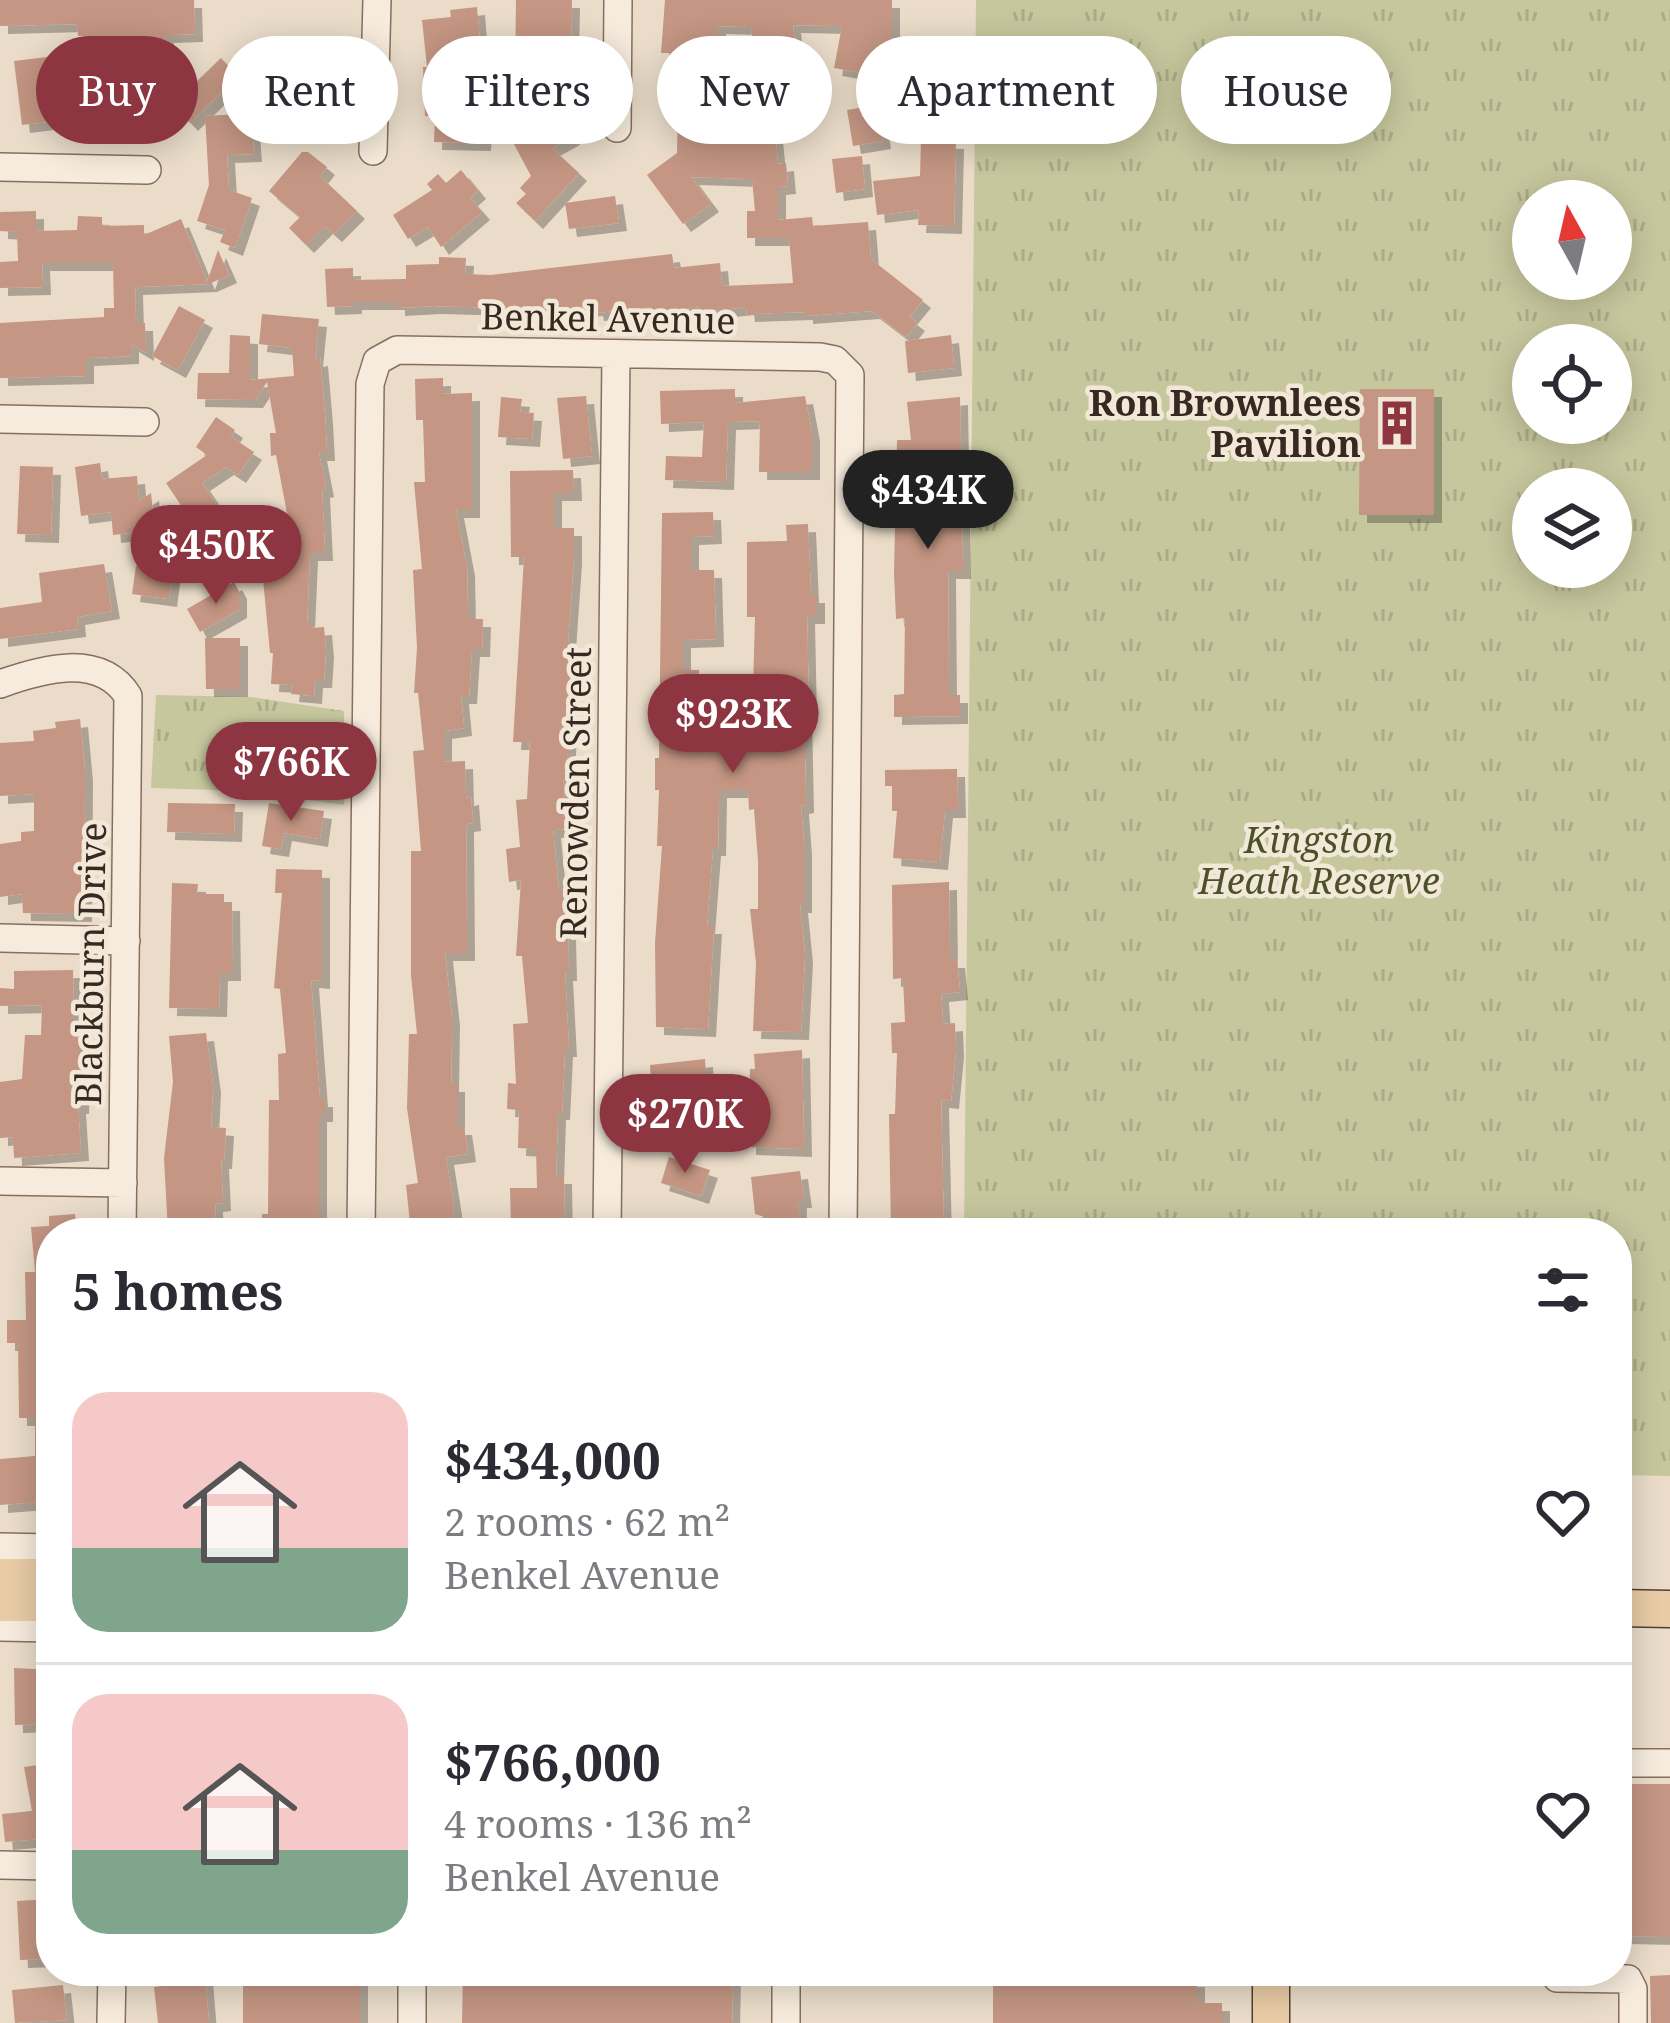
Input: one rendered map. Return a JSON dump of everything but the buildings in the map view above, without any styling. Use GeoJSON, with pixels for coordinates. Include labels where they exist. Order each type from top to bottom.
{"type":"FeatureCollection","features":[{"type":"Feature","properties":{"kind":"main road"},"geometry":{"type":"LineString","coordinates":[[0,1577],[36,1577]]}},
{"type":"Feature","properties":{"kind":"main road"},"geometry":{"type":"LineString","coordinates":[[0,1603],[36,1603]]}},
{"type":"Feature","properties":{"kind":"main road"},"geometry":{"type":"LineString","coordinates":[[1632,1608],[1670,1609]]}},
{"type":"Feature","properties":{"kind":"main road"},"geometry":{"type":"LineString","coordinates":[[1271,1986],[1271,2023]]}},
{"type":"Feature","properties":{"kind":"street"},"geometry":{"type":"LineString","coordinates":[[373,152],[377,0]]}},
{"type":"Feature","properties":{"kind":"street"},"geometry":{"type":"LineString","coordinates":[[618,0],[618,36]]}},
{"type":"Feature","properties":{"kind":"street"},"geometry":{"type":"LineString","coordinates":[[0,167],[148,170]]}},
{"type":"Feature","properties":{"kind":"street","name":"Benkel Avenue"},"geometry":{"type":"LineString","coordinates":[[362,1218],[373,368],[382,356],[398,350],[820,357],[844,366],[852,383],[843,1218]]}},
{"type":"Feature","properties":{"kind":"street","name":"Renowden Street"},"geometry":{"type":"LineString","coordinates":[[607,1218],[616,354]]}},
{"type":"Feature","properties":{"kind":"street"},"geometry":{"type":"LineString","coordinates":[[0,419],[145,422]]}},
{"type":"Feature","properties":{"kind":"street","name":"Blackburn Drive"},"geometry":{"type":"LineString","coordinates":[[0,684],[70,667],[101,670],[119,681],[128,696],[123,1218]]}},
{"type":"Feature","properties":{"kind":"street"},"geometry":{"type":"LineString","coordinates":[[0,938],[126,941]]}},
{"type":"Feature","properties":{"kind":"street"},"geometry":{"type":"LineString","coordinates":[[0,1181],[124,1184]]}},
{"type":"Feature","properties":{"kind":"street"},"geometry":{"type":"LineString","coordinates":[[0,1547],[36,1548]]}},
{"type":"Feature","properties":{"kind":"street"},"geometry":{"type":"LineString","coordinates":[[0,1628],[36,1628]]}},
{"type":"Feature","properties":{"kind":"street"},"geometry":{"type":"LineString","coordinates":[[1632,1763],[1670,1762]]}},
{"type":"Feature","properties":{"kind":"street"},"geometry":{"type":"LineString","coordinates":[[0,1865],[36,1866]]}},
{"type":"Feature","properties":{"kind":"street"},"geometry":{"type":"LineString","coordinates":[[111,2023],[112,1986]]}},
{"type":"Feature","properties":{"kind":"street"},"geometry":{"type":"LineString","coordinates":[[412,1986],[412,2023]]}},
{"type":"Feature","properties":{"kind":"street"},"geometry":{"type":"LineString","coordinates":[[786,1986],[786,2023]]}},
{"type":"Feature","properties":{"kind":"street"},"geometry":{"type":"LineString","coordinates":[[1632,1986],[1633,2023]]}},
{"type":"Feature","properties":{"kind":"green space","name":"Kingston Heath Reserve"},"geometry":{"type":"Polygon","coordinates":[[[976,0],[1670,0],[1670,1476],[1632,1475],[1632,1218],[964,1218],[975,144],[1157,144],[1157,36],[976,36],[976,0]]]}},
{"type":"Feature","properties":{"kind":"green space"},"geometry":{"type":"Polygon","coordinates":[[[156,695],[251,697],[344,711],[344,805],[246,791],[151,788],[156,695]]]}},
{"type":"Feature","properties":{"kind":"place","name":"Ron Brownlees Pavilion"},"geometry":{"type":"Point","coordinates":[1397,423]}}]}
